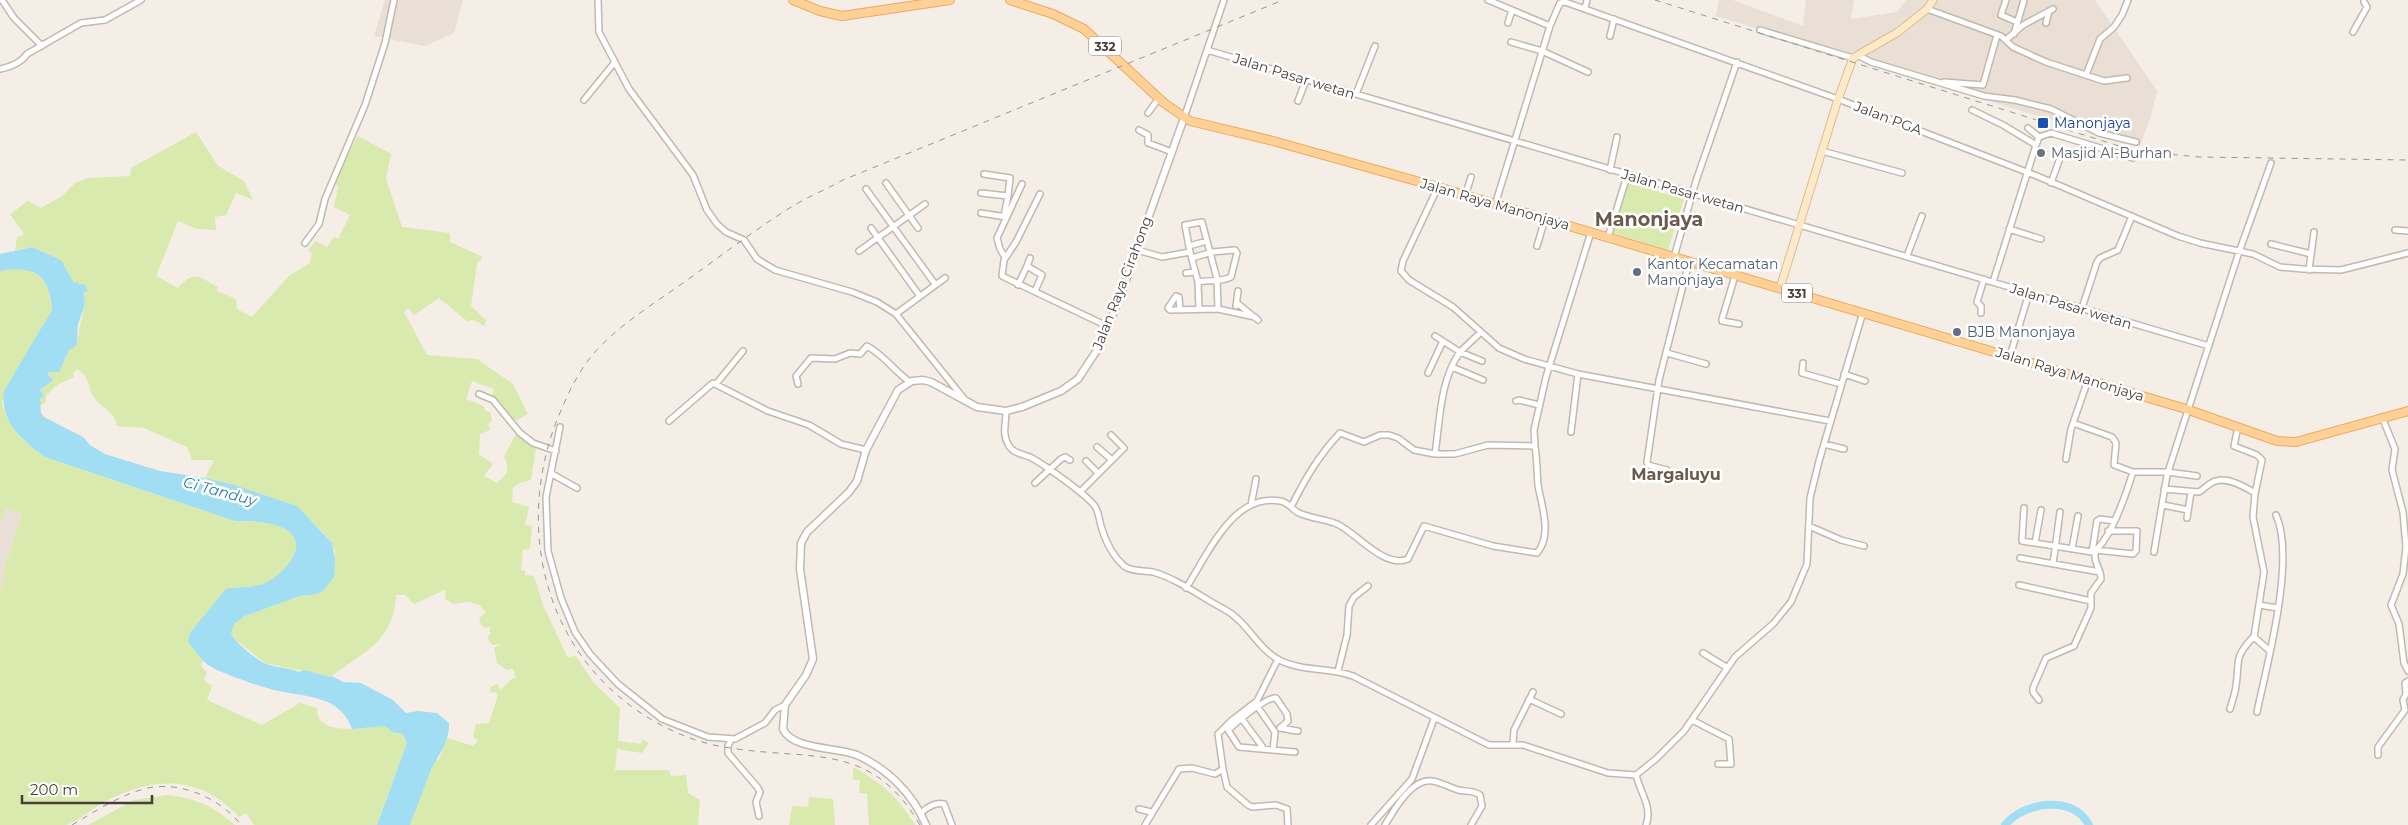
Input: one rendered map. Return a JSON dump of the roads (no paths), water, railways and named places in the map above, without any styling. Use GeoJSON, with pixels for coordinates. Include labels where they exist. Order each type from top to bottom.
{"type":"FeatureCollection","features":[{"type":"Feature","properties":{"kind":"main road"},"geometry":{"type":"LineString","coordinates":[[793,0],[820,11],[842,16],[950,0]]}},
{"type":"Feature","properties":{"kind":"main road","name":"332"},"geometry":{"type":"LineString","coordinates":[[1010,0],[1053,14],[1084,29],[1159,98],[1184,118]]}},
{"type":"Feature","properties":{"kind":"main road"},"geometry":{"type":"LineString","coordinates":[[1780,288],[1838,98],[1856,57],[1885,42],[1927,9],[1933,0]]}},
{"type":"Feature","properties":{"kind":"main road","name":"Jalan Raya Manonjaya"},"geometry":{"type":"LineString","coordinates":[[1184,118],[1438,187],[1735,276],[1864,312],[2187,410],[2288,443],[2408,410]]}},
{"type":"Feature","properties":{"kind":"street"},"geometry":{"type":"LineString","coordinates":[[2,0],[14,18],[42,46]]}},
{"type":"Feature","properties":{"kind":"street"},"geometry":{"type":"LineString","coordinates":[[0,69],[16,64],[23,60],[27,54],[81,23],[105,20],[141,0]]}},
{"type":"Feature","properties":{"kind":"street"},"geometry":{"type":"LineString","coordinates":[[305,243],[318,224],[325,199],[365,105],[385,43],[394,0]]}},
{"type":"Feature","properties":{"kind":"street"},"geometry":{"type":"LineString","coordinates":[[598,0],[599,32],[630,89],[693,175],[707,210],[717,224],[726,232],[744,240],[757,259],[775,270],[852,292],[877,302],[896,314],[966,401]]}},
{"type":"Feature","properties":{"kind":"street"},"geometry":{"type":"LineString","coordinates":[[1184,118],[1224,0]]}},
{"type":"Feature","properties":{"kind":"street"},"geometry":{"type":"LineString","coordinates":[[1488,0],[1550,26],[1495,205]]}},
{"type":"Feature","properties":{"kind":"street"},"geometry":{"type":"LineString","coordinates":[[1585,8],[1587,0]]}},
{"type":"Feature","properties":{"kind":"street"},"geometry":{"type":"LineString","coordinates":[[2006,0],[2001,16],[2016,22]]}},
{"type":"Feature","properties":{"kind":"street"},"geometry":{"type":"LineString","coordinates":[[2013,35],[2024,0]]}},
{"type":"Feature","properties":{"kind":"street"},"geometry":{"type":"LineString","coordinates":[[2086,75],[2100,39],[2114,26],[2122,15],[2128,0]]}},
{"type":"Feature","properties":{"kind":"street"},"geometry":{"type":"LineString","coordinates":[[2353,32],[2367,7],[2363,1]]}},
{"type":"Feature","properties":{"kind":"street","name":"Jalan PGA"},"geometry":{"type":"LineString","coordinates":[[1550,26],[1560,3],[1565,2],[1585,8],[1838,98],[2027,172],[2200,243],[2253,254],[2280,268],[2341,270],[2408,253]]}},
{"type":"Feature","properties":{"kind":"street"},"geometry":{"type":"LineString","coordinates":[[1927,9],[2007,39],[2013,47],[2034,58],[2106,81],[2127,78]]}},
{"type":"Feature","properties":{"kind":"street"},"geometry":{"type":"LineString","coordinates":[[1508,23],[1512,10]]}},
{"type":"Feature","properties":{"kind":"street"},"geometry":{"type":"LineString","coordinates":[[2007,39],[2023,25],[2051,10],[2046,23]]}},
{"type":"Feature","properties":{"kind":"street"},"geometry":{"type":"LineString","coordinates":[[1610,36],[1614,19]]}},
{"type":"Feature","properties":{"kind":"street"},"geometry":{"type":"LineString","coordinates":[[1760,30],[1984,96],[2024,102],[2051,109],[2099,133],[2136,142]]}},
{"type":"Feature","properties":{"kind":"street"},"geometry":{"type":"LineString","coordinates":[[1938,82],[1983,85],[1997,35]]}},
{"type":"Feature","properties":{"kind":"street"},"geometry":{"type":"LineString","coordinates":[[1511,42],[1542,51],[1588,72]]}},
{"type":"Feature","properties":{"kind":"street"},"geometry":{"type":"LineString","coordinates":[[1356,94],[1375,46]]}},
{"type":"Feature","properties":{"kind":"street","name":"Jalan Pasar wetan"},"geometry":{"type":"LineString","coordinates":[[1207,50],[1627,176],[1907,256],[2209,346]]}},
{"type":"Feature","properties":{"kind":"street"},"geometry":{"type":"LineString","coordinates":[[584,100],[615,62]]}},
{"type":"Feature","properties":{"kind":"street"},"geometry":{"type":"LineString","coordinates":[[1674,257],[1737,62]]}},
{"type":"Feature","properties":{"kind":"street"},"geometry":{"type":"LineString","coordinates":[[1298,101],[1306,80]]}},
{"type":"Feature","properties":{"kind":"street"},"geometry":{"type":"LineString","coordinates":[[1148,113],[1159,98]]}},
{"type":"Feature","properties":{"kind":"street"},"geometry":{"type":"LineString","coordinates":[[1972,110],[2003,124],[2036,145]]}},
{"type":"Feature","properties":{"kind":"street","name":"Jalan Raya Cirahong"},"geometry":{"type":"LineString","coordinates":[[910,382],[931,382],[977,406],[1006,411],[1022,407],[1061,391],[1078,379],[1096,351],[1107,326],[1137,250],[1184,118]]}},
{"type":"Feature","properties":{"kind":"street"},"geometry":{"type":"LineString","coordinates":[[2028,128],[2039,136]]}},
{"type":"Feature","properties":{"kind":"street"},"geometry":{"type":"LineString","coordinates":[[1139,130],[1148,135],[1148,143],[1172,152]]}},
{"type":"Feature","properties":{"kind":"street"},"geometry":{"type":"LineString","coordinates":[[2039,136],[2051,133],[2133,158]]}},
{"type":"Feature","properties":{"kind":"street"},"geometry":{"type":"LineString","coordinates":[[1993,282],[2039,136]]}},
{"type":"Feature","properties":{"kind":"street"},"geometry":{"type":"LineString","coordinates":[[1610,170],[1618,137]]}},
{"type":"Feature","properties":{"kind":"street"},"geometry":{"type":"LineString","coordinates":[[1822,151],[1902,173]]}},
{"type":"Feature","properties":{"kind":"street"},"geometry":{"type":"LineString","coordinates":[[2052,183],[2060,158],[2054,154]]}},
{"type":"Feature","properties":{"kind":"street"},"geometry":{"type":"LineString","coordinates":[[2154,552],[2164,505],[2164,489],[2168,472],[2238,250],[2271,163]]}},
{"type":"Feature","properties":{"kind":"street"},"geometry":{"type":"LineString","coordinates":[[984,174],[1010,178],[1005,217]]}},
{"type":"Feature","properties":{"kind":"street"},"geometry":{"type":"LineString","coordinates":[[1608,237],[1627,176]]}},
{"type":"Feature","properties":{"kind":"street"},"geometry":{"type":"LineString","coordinates":[[1465,196],[1471,178]]}},
{"type":"Feature","properties":{"kind":"street"},"geometry":{"type":"LineString","coordinates":[[886,183],[918,228]]}},
{"type":"Feature","properties":{"kind":"street"},"geometry":{"type":"LineString","coordinates":[[1005,257],[997,241],[1005,217],[1022,184]]}},
{"type":"Feature","properties":{"kind":"street"},"geometry":{"type":"LineString","coordinates":[[1438,187],[1403,261],[1401,271],[1409,280],[1453,307],[1510,354],[1578,374],[1830,421]]}},
{"type":"Feature","properties":{"kind":"street"},"geometry":{"type":"LineString","coordinates":[[866,189],[935,284]]}},
{"type":"Feature","properties":{"kind":"street"},"geometry":{"type":"LineString","coordinates":[[981,193],[1008,196]]}},
{"type":"Feature","properties":{"kind":"street"},"geometry":{"type":"LineString","coordinates":[[1040,194],[1016,242],[1005,257],[1002,276],[1107,326]]}},
{"type":"Feature","properties":{"kind":"street"},"geometry":{"type":"LineString","coordinates":[[859,251],[925,204]]}},
{"type":"Feature","properties":{"kind":"street"},"geometry":{"type":"LineString","coordinates":[[981,213],[1005,217]]}},
{"type":"Feature","properties":{"kind":"street"},"geometry":{"type":"LineString","coordinates":[[1907,256],[1922,216]]}},
{"type":"Feature","properties":{"kind":"street"},"geometry":{"type":"LineString","coordinates":[[2082,308],[2097,262],[2100,258],[2118,250],[2132,216]]}},
{"type":"Feature","properties":{"kind":"street"},"geometry":{"type":"LineString","coordinates":[[1537,246],[1545,219]]}},
{"type":"Feature","properties":{"kind":"street"},"geometry":{"type":"LineString","coordinates":[[1199,309],[1198,282],[1185,225],[1202,222],[1212,252],[1217,279],[1218,309]]}},
{"type":"Feature","properties":{"kind":"street"},"geometry":{"type":"LineString","coordinates":[[870,228],[919,295]]}},
{"type":"Feature","properties":{"kind":"street"},"geometry":{"type":"LineString","coordinates":[[2009,229],[2041,239]]}},
{"type":"Feature","properties":{"kind":"street"},"geometry":{"type":"LineString","coordinates":[[2395,230],[2408,231]]}},
{"type":"Feature","properties":{"kind":"street"},"geometry":{"type":"LineString","coordinates":[[1186,588],[1228,521],[1251,505],[1280,501],[1291,506],[1297,513],[1338,525],[1354,534],[1368,547],[1401,561],[1408,559],[1424,526],[1480,542],[1534,554],[1540,549],[1545,517],[1538,484],[1534,430],[1539,405],[1591,232]]}},
{"type":"Feature","properties":{"kind":"street"},"geometry":{"type":"LineString","coordinates":[[2309,270],[2314,232]]}},
{"type":"Feature","properties":{"kind":"street"},"geometry":{"type":"LineString","coordinates":[[1189,246],[1208,241]]}},
{"type":"Feature","properties":{"kind":"street"},"geometry":{"type":"LineString","coordinates":[[2271,244],[2311,254]]}},
{"type":"Feature","properties":{"kind":"street"},"geometry":{"type":"LineString","coordinates":[[1137,250],[1162,257],[1235,250],[1237,253],[1231,277],[1222,280],[1198,282]]}},
{"type":"Feature","properties":{"kind":"street"},"geometry":{"type":"LineString","coordinates":[[1018,285],[1030,258]]}},
{"type":"Feature","properties":{"kind":"street"},"geometry":{"type":"LineString","coordinates":[[1667,470],[1647,463],[1657,389],[1689,262]]}},
{"type":"Feature","properties":{"kind":"street"},"geometry":{"type":"LineString","coordinates":[[1027,266],[1042,275],[1035,291]]}},
{"type":"Feature","properties":{"kind":"street"},"geometry":{"type":"LineString","coordinates":[[1186,273],[1195,272]]}},
{"type":"Feature","properties":{"kind":"street"},"geometry":{"type":"LineString","coordinates":[[1735,276],[1722,321],[1739,324]]}},
{"type":"Feature","properties":{"kind":"street"},"geometry":{"type":"LineString","coordinates":[[896,314],[919,295],[945,278]]}},
{"type":"Feature","properties":{"kind":"street"},"geometry":{"type":"LineString","coordinates":[[1981,312],[1981,306],[1977,302],[1984,280]]}},
{"type":"Feature","properties":{"kind":"street"},"geometry":{"type":"LineString","coordinates":[[1235,312],[1238,291]]}},
{"type":"Feature","properties":{"kind":"street"},"geometry":{"type":"LineString","coordinates":[[2010,356],[2029,293]]}},
{"type":"Feature","properties":{"kind":"street"},"geometry":{"type":"LineString","coordinates":[[1180,310],[1218,309],[1257,319],[1237,304]]}},
{"type":"Feature","properties":{"kind":"street"},"geometry":{"type":"LineString","coordinates":[[1006,411],[1004,434],[1008,446],[1049,470],[1080,492],[1097,510],[1112,552],[1124,566],[1133,570],[1153,572],[1234,615],[1278,659],[1308,669],[1338,671],[1489,745],[1513,743],[1608,773],[1636,775],[1669,747],[1692,720],[1726,667],[1751,641],[1773,624],[1791,602],[1807,564],[1810,498],[1840,384],[1864,312]]}},
{"type":"Feature","properties":{"kind":"street"},"geometry":{"type":"LineString","coordinates":[[1434,454],[1445,382],[1460,352],[1481,332]]}},
{"type":"Feature","properties":{"kind":"street"},"geometry":{"type":"LineString","coordinates":[[1436,336],[1460,352],[1482,361]]}},
{"type":"Feature","properties":{"kind":"street"},"geometry":{"type":"LineString","coordinates":[[1428,373],[1443,341]]}},
{"type":"Feature","properties":{"kind":"street"},"geometry":{"type":"LineString","coordinates":[[560,426],[546,502],[548,551],[561,598],[581,643],[618,684],[662,719],[708,736],[731,740],[765,723],[775,710],[785,705],[806,675],[813,659],[800,569],[801,543],[807,532],[853,486],[859,476],[866,450],[898,390],[910,382],[896,373],[884,358],[867,346],[861,354],[849,353],[835,359],[811,358],[796,376],[798,384]]}},
{"type":"Feature","properties":{"kind":"street"},"geometry":{"type":"LineString","coordinates":[[669,421],[710,386],[716,384],[743,351]]}},
{"type":"Feature","properties":{"kind":"street"},"geometry":{"type":"LineString","coordinates":[[1667,353],[1706,364]]}},
{"type":"Feature","properties":{"kind":"street"},"geometry":{"type":"LineString","coordinates":[[1803,363],[1802,373],[1840,384]]}},
{"type":"Feature","properties":{"kind":"street"},"geometry":{"type":"LineString","coordinates":[[1452,367],[1483,380]]}},
{"type":"Feature","properties":{"kind":"street"},"geometry":{"type":"LineString","coordinates":[[1571,432],[1578,374]]}},
{"type":"Feature","properties":{"kind":"street"},"geometry":{"type":"LineString","coordinates":[[1844,374],[1865,381]]}},
{"type":"Feature","properties":{"kind":"street"},"geometry":{"type":"LineString","coordinates":[[2066,459],[2073,423],[2088,380]]}},
{"type":"Feature","properties":{"kind":"street"},"geometry":{"type":"LineString","coordinates":[[716,384],[768,412],[809,425],[841,444],[866,450]]}},
{"type":"Feature","properties":{"kind":"street"},"geometry":{"type":"LineString","coordinates":[[479,394],[493,400],[520,433],[533,443],[556,451]]}},
{"type":"Feature","properties":{"kind":"street"},"geometry":{"type":"LineString","coordinates":[[1516,401],[1539,405]]}},
{"type":"Feature","properties":{"kind":"street"},"geometry":{"type":"LineString","coordinates":[[2382,418],[2395,449],[2392,470],[2405,525],[2406,547],[2403,574],[2392,605],[2400,624],[2404,663],[2408,671]]}},
{"type":"Feature","properties":{"kind":"street"},"geometry":{"type":"LineString","coordinates":[[2073,423],[2112,437],[2116,443],[2114,465],[2133,472],[2168,472],[2197,476]]}},
{"type":"Feature","properties":{"kind":"street"},"geometry":{"type":"LineString","coordinates":[[2230,709],[2236,686],[2237,662],[2245,646],[2254,636],[2264,570],[2253,517],[2255,494],[2262,460],[2257,455],[2234,446],[2238,427]]}},
{"type":"Feature","properties":{"kind":"street"},"geometry":{"type":"LineString","coordinates":[[1291,506],[1319,456],[1340,433],[1364,442],[1380,435],[1389,435],[1398,438],[1414,450],[1434,454],[1455,454],[1488,445],[1535,446]]}},
{"type":"Feature","properties":{"kind":"street"},"geometry":{"type":"LineString","coordinates":[[1080,492],[1124,447],[1112,435]]}},
{"type":"Feature","properties":{"kind":"street"},"geometry":{"type":"LineString","coordinates":[[1824,444],[1844,449]]}},
{"type":"Feature","properties":{"kind":"street"},"geometry":{"type":"LineString","coordinates":[[1097,447],[1112,460]]}},
{"type":"Feature","properties":{"kind":"street"},"geometry":{"type":"LineString","coordinates":[[1035,483],[1064,457],[1070,460]]}},
{"type":"Feature","properties":{"kind":"street"},"geometry":{"type":"LineString","coordinates":[[1086,461],[1098,472]]}},
{"type":"Feature","properties":{"kind":"street"},"geometry":{"type":"LineString","coordinates":[[2094,551],[2102,545],[2114,522],[2133,472]]}},
{"type":"Feature","properties":{"kind":"street"},"geometry":{"type":"LineString","coordinates":[[552,474],[577,488]]}},
{"type":"Feature","properties":{"kind":"street"},"geometry":{"type":"LineString","coordinates":[[1251,505],[1256,479]]}},
{"type":"Feature","properties":{"kind":"street"},"geometry":{"type":"LineString","coordinates":[[2164,489],[2200,492],[2220,480],[2238,484],[2255,494]]}},
{"type":"Feature","properties":{"kind":"street"},"geometry":{"type":"LineString","coordinates":[[2187,518],[2191,492]]}},
{"type":"Feature","properties":{"kind":"street"},"geometry":{"type":"LineString","coordinates":[[2164,505],[2188,510]]}},
{"type":"Feature","properties":{"kind":"street"},"geometry":{"type":"LineString","coordinates":[[2024,508],[2021,539],[2072,549],[2135,553],[2137,531],[2108,531]]}},
{"type":"Feature","properties":{"kind":"street"},"geometry":{"type":"LineString","coordinates":[[2036,543],[2041,510]]}},
{"type":"Feature","properties":{"kind":"street"},"geometry":{"type":"LineString","coordinates":[[2053,564],[2060,512]]}},
{"type":"Feature","properties":{"kind":"street"},"geometry":{"type":"LineString","coordinates":[[2257,712],[2278,608],[2282,527],[2276,515]]}},
{"type":"Feature","properties":{"kind":"street"},"geometry":{"type":"LineString","coordinates":[[2072,549],[2078,516]]}},
{"type":"Feature","properties":{"kind":"street"},"geometry":{"type":"LineString","coordinates":[[2039,700],[2033,692],[2033,688],[2043,662],[2046,658],[2074,646],[2091,608],[2090,593],[2101,579],[2094,559],[2096,521],[2100,519],[2114,522]]}},
{"type":"Feature","properties":{"kind":"street"},"geometry":{"type":"LineString","coordinates":[[1809,526],[1841,540],[1864,546]]}},
{"type":"Feature","properties":{"kind":"street"},"geometry":{"type":"LineString","coordinates":[[2020,558],[2100,572]]}},
{"type":"Feature","properties":{"kind":"street"},"geometry":{"type":"LineString","coordinates":[[2019,585],[2092,601]]}},
{"type":"Feature","properties":{"kind":"street"},"geometry":{"type":"LineString","coordinates":[[1338,671],[1345,645],[1349,606],[1354,597],[1368,586]]}},
{"type":"Feature","properties":{"kind":"street"},"geometry":{"type":"LineString","coordinates":[[2259,605],[2278,608]]}},
{"type":"Feature","properties":{"kind":"street"},"geometry":{"type":"LineString","coordinates":[[2254,636],[2270,652]]}},
{"type":"Feature","properties":{"kind":"street"},"geometry":{"type":"LineString","coordinates":[[1703,652],[1726,667]]}},
{"type":"Feature","properties":{"kind":"street"},"geometry":{"type":"LineString","coordinates":[[1278,659],[1258,704],[1228,730],[1235,743],[1242,748],[1295,752]]}},
{"type":"Feature","properties":{"kind":"street"},"geometry":{"type":"LineString","coordinates":[[2378,755],[2378,747],[2405,710],[2404,686],[2408,681]]}},
{"type":"Feature","properties":{"kind":"street"},"geometry":{"type":"LineString","coordinates":[[1513,743],[1514,730],[1533,692]]}},
{"type":"Feature","properties":{"kind":"street"},"geometry":{"type":"LineString","coordinates":[[1280,728],[1288,721],[1288,716],[1276,698],[1270,698],[1231,721],[1218,734],[1227,787],[1252,807],[1276,805],[1287,809],[1288,825]]}},
{"type":"Feature","properties":{"kind":"street"},"geometry":{"type":"LineString","coordinates":[[1529,699],[1561,714]]}},
{"type":"Feature","properties":{"kind":"street"},"geometry":{"type":"LineString","coordinates":[[1258,704],[1274,732],[1273,750]]}},
{"type":"Feature","properties":{"kind":"street"},"geometry":{"type":"LineString","coordinates":[[785,705],[783,729],[788,737],[797,742],[855,754],[883,770],[902,788],[921,813],[926,825]]}},
{"type":"Feature","properties":{"kind":"street"},"geometry":{"type":"LineString","coordinates":[[1242,719],[1264,749]]}},
{"type":"Feature","properties":{"kind":"street"},"geometry":{"type":"LineString","coordinates":[[1371,825],[1412,779],[1434,719]]}},
{"type":"Feature","properties":{"kind":"street"},"geometry":{"type":"LineString","coordinates":[[1692,720],[1728,738],[1731,764],[1718,764]]}},
{"type":"Feature","properties":{"kind":"street"},"geometry":{"type":"LineString","coordinates":[[1272,727],[1298,731],[1290,730]]}},
{"type":"Feature","properties":{"kind":"street"},"geometry":{"type":"LineString","coordinates":[[731,740],[728,746],[728,753],[760,792],[756,802],[760,816]]}},
{"type":"Feature","properties":{"kind":"street"},"geometry":{"type":"LineString","coordinates":[[1145,825],[1151,812],[1179,769],[1192,768],[1215,774],[1223,769]]}},
{"type":"Feature","properties":{"kind":"street"},"geometry":{"type":"LineString","coordinates":[[1636,775],[1648,805],[1649,813],[1646,825]]}},
{"type":"Feature","properties":{"kind":"street"},"geometry":{"type":"LineString","coordinates":[[1412,779],[1415,786]]}},
{"type":"Feature","properties":{"kind":"street"},"geometry":{"type":"LineString","coordinates":[[1386,825],[1415,786],[1423,781],[1432,781],[1459,790],[1477,793],[1482,803],[1472,825]]}},
{"type":"Feature","properties":{"kind":"street"},"geometry":{"type":"LineString","coordinates":[[921,813],[927,807],[938,803],[944,804],[952,825]]}},
{"type":"Feature","properties":{"kind":"street"},"geometry":{"type":"LineString","coordinates":[[1139,809],[1151,812]]}},
{"type":"Feature","properties":{"kind":"water","name":"Ci Tanduy"},"geometry":{"type":"Polygon","coordinates":[[[32,247],[61,260],[74,283],[84,284],[88,291],[83,293],[84,306],[78,325],[76,346],[69,350],[59,372],[49,372],[48,376],[53,378],[52,381],[40,390],[44,396],[40,399],[41,413],[44,417],[83,437],[90,445],[105,454],[160,471],[234,485],[297,506],[332,543],[335,559],[334,577],[324,590],[318,594],[300,596],[245,616],[234,624],[231,633],[241,646],[264,663],[299,672],[304,670],[332,676],[343,682],[361,683],[393,700],[406,713],[418,711],[437,713],[449,723],[446,742],[431,770],[410,825],[377,825],[407,743],[403,734],[392,732],[385,726],[352,729],[347,718],[331,704],[312,697],[264,687],[222,672],[205,663],[188,642],[190,633],[226,589],[261,585],[271,580],[285,568],[294,554],[296,546],[295,539],[290,533],[281,527],[270,524],[235,521],[45,457],[28,444],[14,429],[5,412],[4,391],[52,310],[48,288],[43,280],[31,271],[0,271],[0,254],[32,247]]]}},
{"type":"Feature","properties":{"kind":"waterway"},"geometry":{"type":"LineString","coordinates":[[2005,825],[2013,817],[2024,811],[2048,805],[2060,805],[2072,809],[2082,815],[2089,825]]}},
{"type":"Feature","properties":{"kind":"railway"},"geometry":{"type":"LineString","coordinates":[[920,825],[901,798],[881,779],[860,767],[837,760],[813,756],[722,747],[687,737],[663,726],[624,701],[593,671],[569,636],[551,597],[541,555],[538,512],[543,469],[555,425],[563,406],[576,378],[594,353],[614,333],[748,236],[795,205],[843,180],[1283,0]]}},
{"type":"Feature","properties":{"kind":"railway"},"geometry":{"type":"LineString","coordinates":[[1655,0],[2135,151],[2199,157],[2408,160]]}},
{"type":"Feature","properties":{"kind":"railway"},"geometry":{"type":"LineString","coordinates":[[72,825],[128,794],[148,788],[161,787],[174,787],[200,794],[223,807],[241,825]]}},
{"type":"Feature","properties":{"kind":"place","name":"Manonjaya"},"geometry":{"type":"Point","coordinates":[2043,123]}},
{"type":"Feature","properties":{"kind":"place","name":"Masjid Al-Burhan"},"geometry":{"type":"Point","coordinates":[2041,153]}},
{"type":"Feature","properties":{"kind":"place","name":"Kantor Kecamatan Manonjaya"},"geometry":{"type":"Point","coordinates":[1637,272]}},
{"type":"Feature","properties":{"kind":"place","name":"BJB Manonjaya"},"geometry":{"type":"Point","coordinates":[1957,332]}},
{"type":"Feature","properties":{"kind":"district","name":"Manonjaya"},"geometry":{"type":"Point","coordinates":[1649,219]}},
{"type":"Feature","properties":{"kind":"district","name":"Margaluyu"},"geometry":{"type":"Point","coordinates":[1676,474]}}]}
